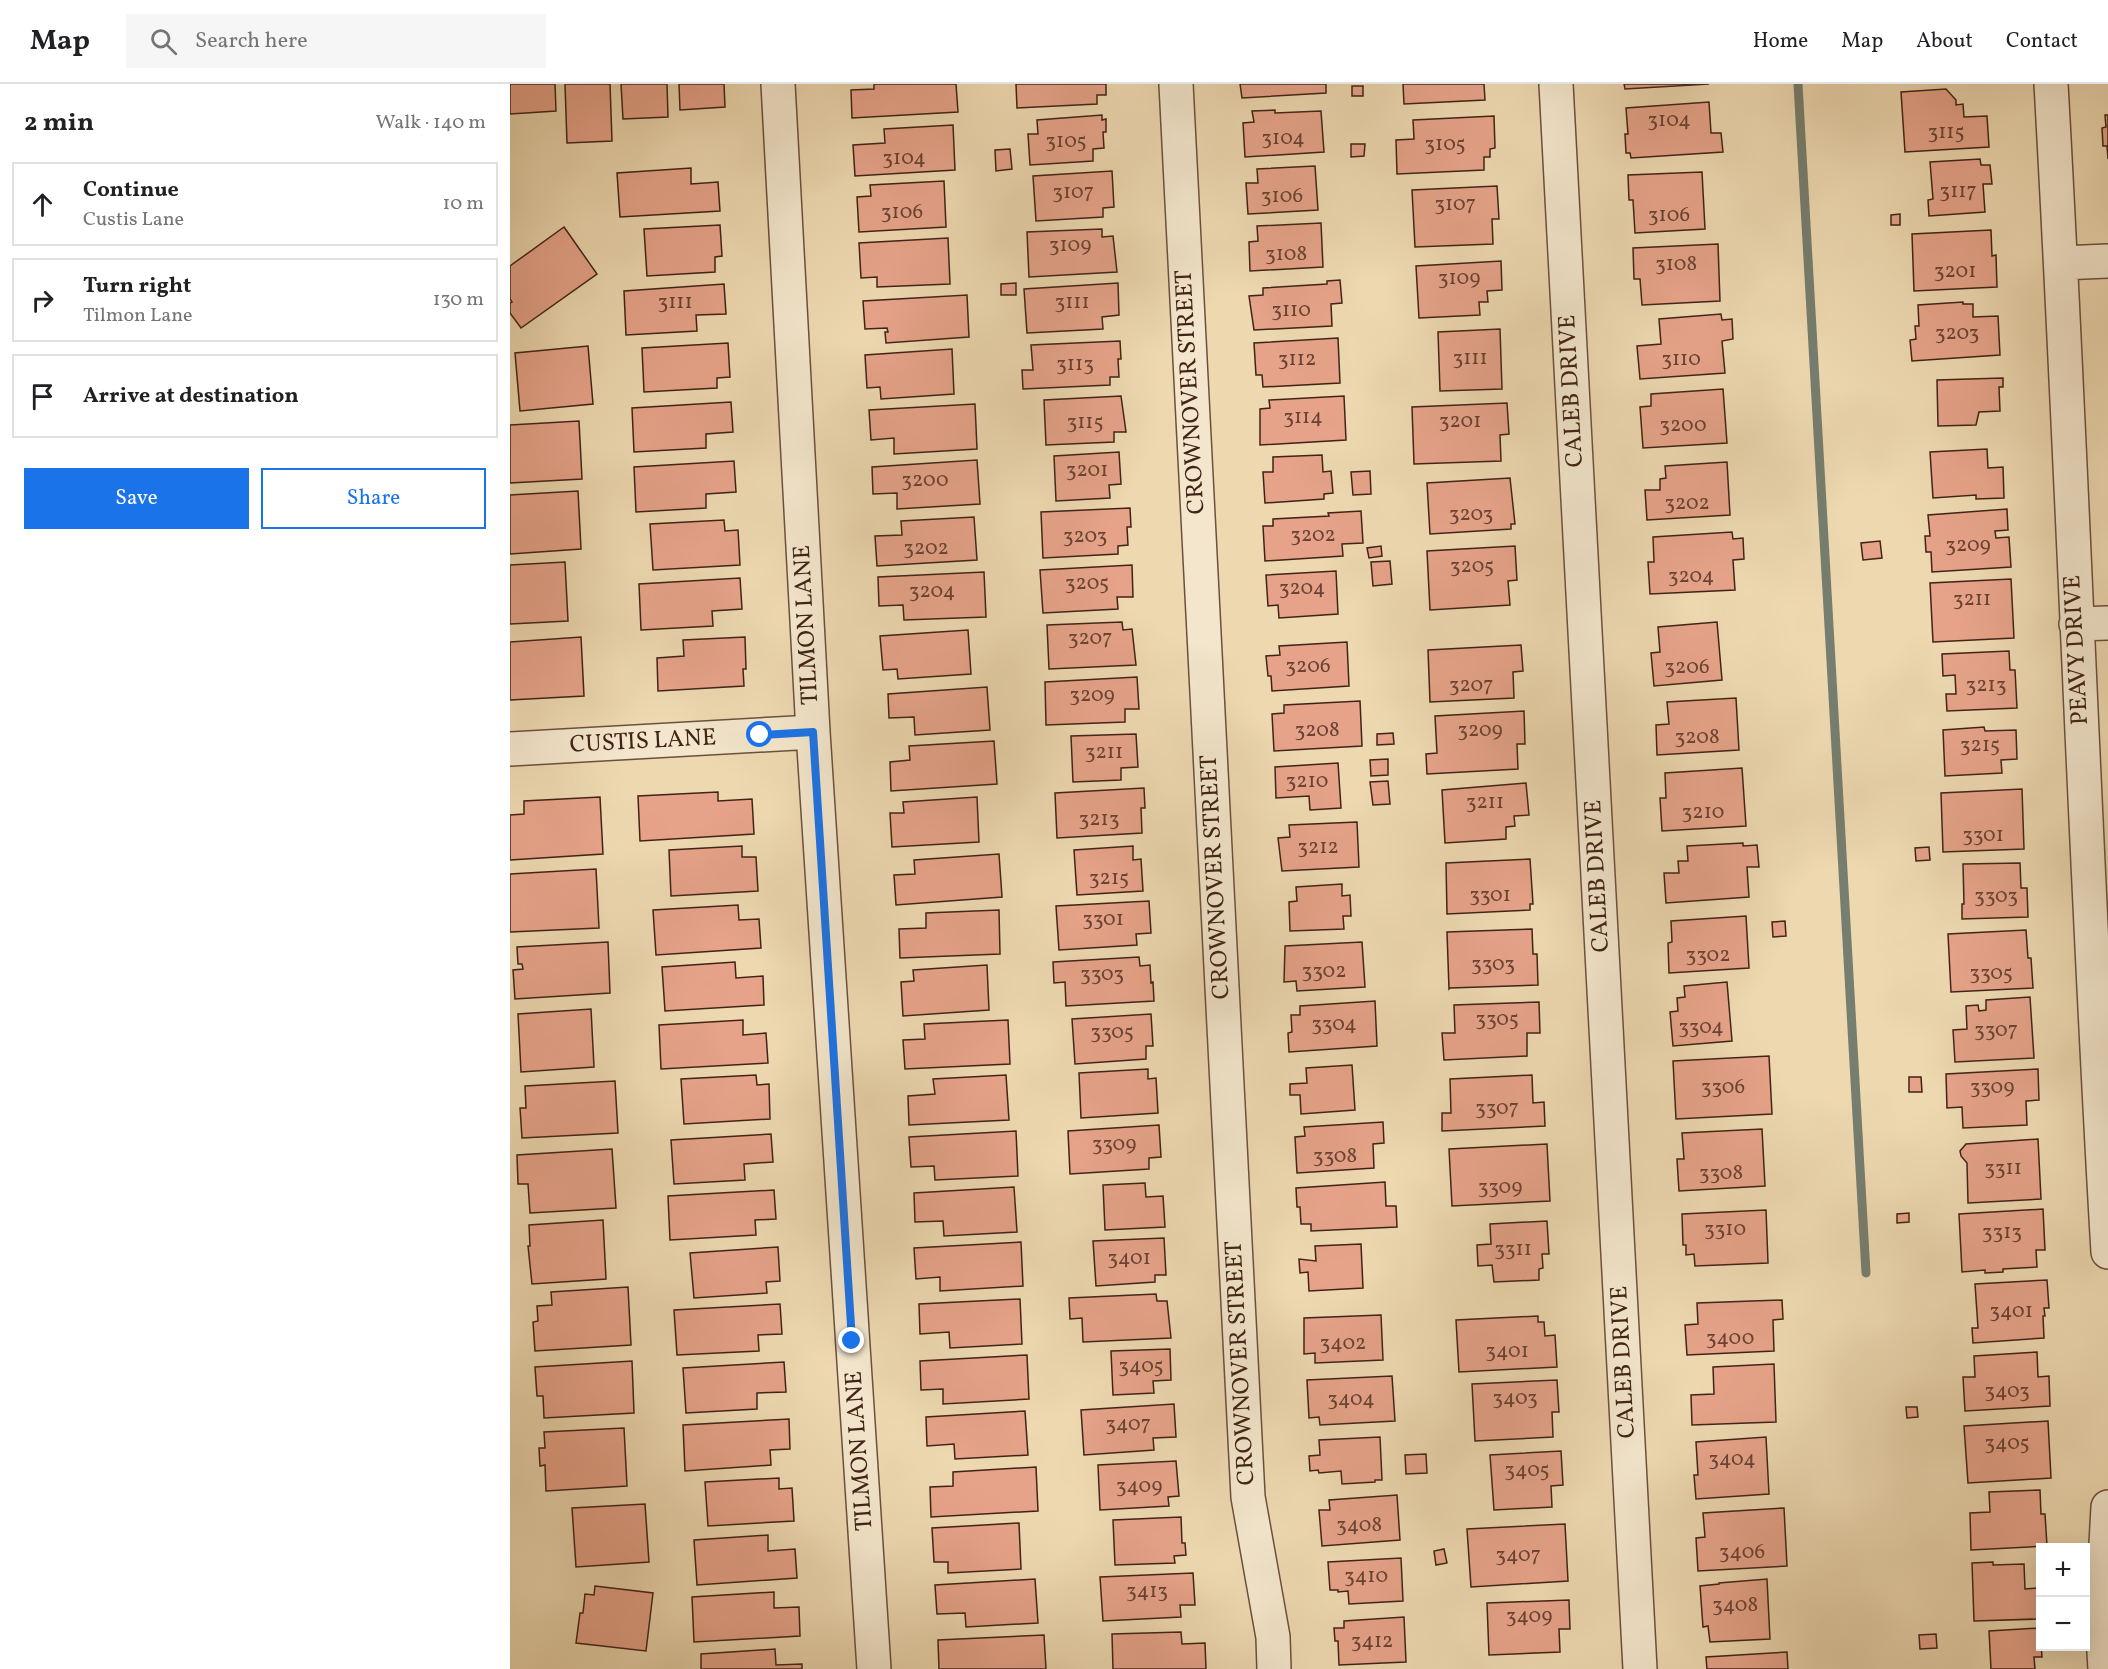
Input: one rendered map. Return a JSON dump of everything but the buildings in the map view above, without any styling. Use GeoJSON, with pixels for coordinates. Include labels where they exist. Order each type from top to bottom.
{"type":"FeatureCollection","features":[{"type":"Feature","properties":{"kind":"street","name":"TILMON LANE"},"geometry":{"type":"LineString","coordinates":[[778,84],[813,732],[874,1669]]}},
{"type":"Feature","properties":{"kind":"street","name":"CROWNOVER STREET"},"geometry":{"type":"LineString","coordinates":[[1176,84],[1248,1497],[1273,1637],[1274,1669]]}},
{"type":"Feature","properties":{"kind":"street","name":"CALEB DRIVE"},"geometry":{"type":"LineString","coordinates":[[1556,84],[1640,1669]]}},
{"type":"Feature","properties":{"kind":"street","name":"PEAVY DRIVE"},"geometry":{"type":"LineString","coordinates":[[2051,84],[2076,624],[2100,994],[2108,1252]]}},
{"type":"Feature","properties":{"kind":"street"},"geometry":{"type":"LineString","coordinates":[[2061,263],[2108,261]]}},
{"type":"Feature","properties":{"kind":"street"},"geometry":{"type":"LineString","coordinates":[[2076,624],[2108,623]]}},
{"type":"Feature","properties":{"kind":"street","name":"CUSTIS LANE"},"geometry":{"type":"LineString","coordinates":[[510,749],[813,732]]}},
{"type":"Feature","properties":{"kind":"street"},"geometry":{"type":"LineString","coordinates":[[2105,1669],[2102,1619],[2108,1507]]}},
{"type":"Feature","properties":{"kind":"waterway"},"geometry":{"type":"LineString","coordinates":[[1798,84],[1866,1273]]}},
{"type":"Feature","properties":{"kind":"route"},"geometry":{"type":"LineString","coordinates":[[760,735],[813,732],[852,1341]]}}]}
